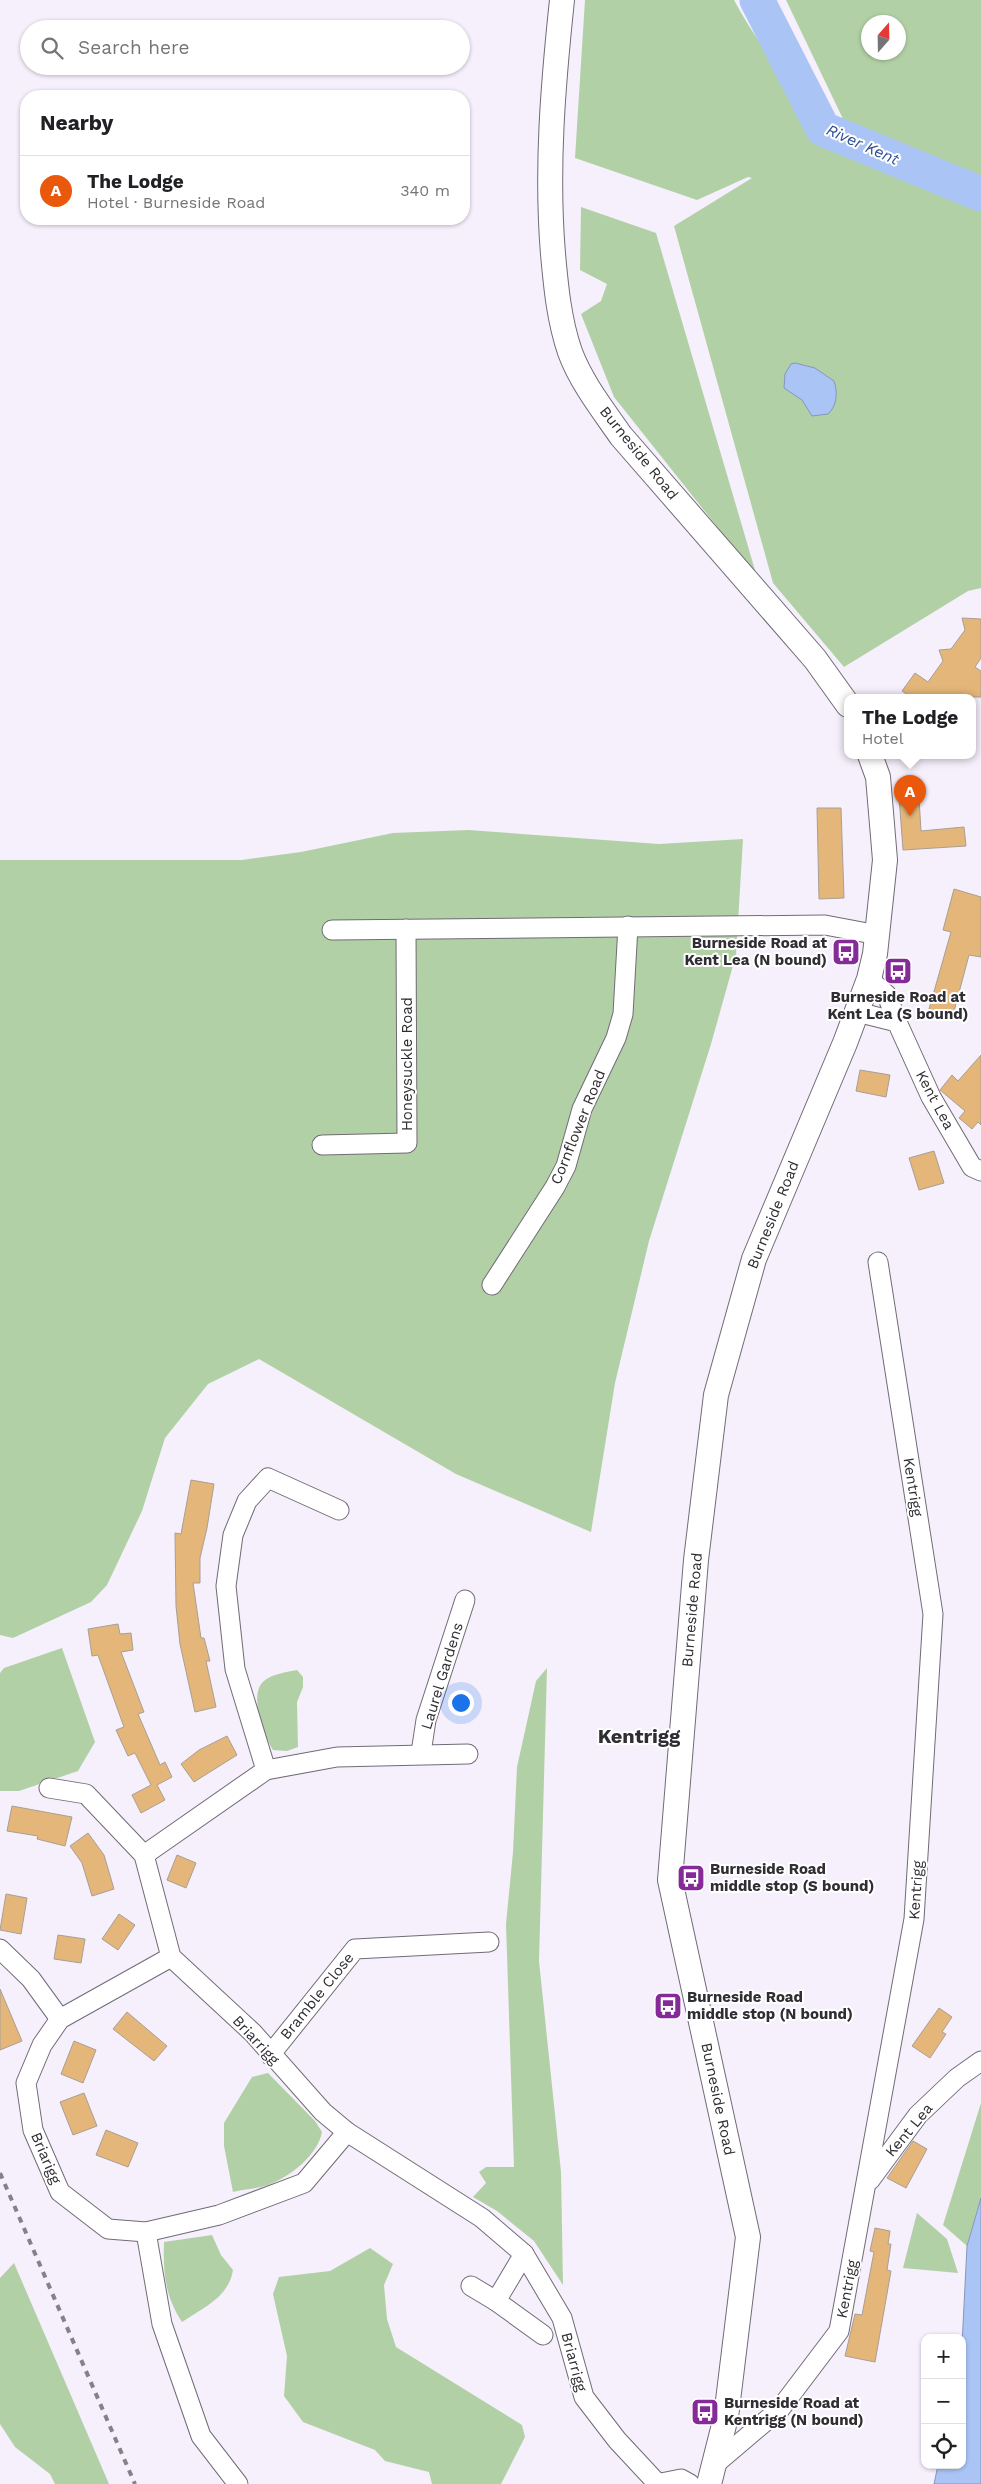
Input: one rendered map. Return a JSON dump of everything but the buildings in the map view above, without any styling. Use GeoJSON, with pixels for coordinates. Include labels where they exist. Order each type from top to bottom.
{"type":"FeatureCollection","features":[{"type":"Feature","properties":{"kind":"street","name":"Burneside Road"},"geometry":{"type":"LineString","coordinates":[[562,0],[551,120],[549,176],[556,289],[571,353],[596,400],[621,436],[815,659],[844,699]]}},
{"type":"Feature","properties":{"kind":"street","name":"Burneside Road"},"geometry":{"type":"LineString","coordinates":[[711,2474],[726,2417],[748,2237],[670,1880],[696,1560],[716,1396],[754,1259],[870,978],[878,935],[885,860],[878,777],[871,759]]}},
{"type":"Feature","properties":{"kind":"street"},"geometry":{"type":"LineString","coordinates":[[332,930],[824,925],[878,935]]}},
{"type":"Feature","properties":{"kind":"street","name":"Cornflower Road"},"geometry":{"type":"LineString","coordinates":[[492,1285],[559,1180],[566,1166],[582,1109],[616,1038],[623,1014],[628,926]]}},
{"type":"Feature","properties":{"kind":"street","name":"Honeysuckle Road"},"geometry":{"type":"LineString","coordinates":[[322,1145],[407,1143],[406,929]]}},
{"type":"Feature","properties":{"kind":"street","name":"Kent Lea"},"geometry":{"type":"LineString","coordinates":[[870,978],[888,995],[897,1022],[931,1098],[972,1167],[981,1171]]}},
{"type":"Feature","properties":{"kind":"street"},"geometry":{"type":"LineString","coordinates":[[857,1012],[897,1022]]}},
{"type":"Feature","properties":{"kind":"street","name":"Kentrigg"},"geometry":{"type":"LineString","coordinates":[[711,2474],[780,2409],[839,2331],[914,1919],[933,1614],[878,1262]]}},
{"type":"Feature","properties":{"kind":"street"},"geometry":{"type":"LineString","coordinates":[[266,1770],[235,1669],[226,1586],[233,1535],[247,1501],[268,1478],[339,1510]]}},
{"type":"Feature","properties":{"kind":"street","name":"Laurel Gardens"},"geometry":{"type":"LineString","coordinates":[[421,1754],[426,1720],[465,1600]]}},
{"type":"Feature","properties":{"kind":"street","name":"Laurel Gardens"},"geometry":{"type":"LineString","coordinates":[[144,1855],[266,1770],[337,1757],[468,1754]]}},
{"type":"Feature","properties":{"kind":"street"},"geometry":{"type":"LineString","coordinates":[[49,1788],[86,1794],[144,1855],[171,1957]]}},
{"type":"Feature","properties":{"kind":"street","name":"Bramble Close"},"geometry":{"type":"LineString","coordinates":[[270,2055],[355,1949],[489,1942]]}},
{"type":"Feature","properties":{"kind":"street"},"geometry":{"type":"LineString","coordinates":[[0,1949],[31,1979],[60,2019]]}},
{"type":"Feature","properties":{"kind":"street","name":"Briarigg"},"geometry":{"type":"LineString","coordinates":[[171,1957],[60,2019],[42,2045],[26,2083],[33,2130],[60,2192],[108,2229],[146,2232],[219,2215],[304,2182],[348,2132]]}},
{"type":"Feature","properties":{"kind":"street","name":"Briarrigg"},"geometry":{"type":"LineString","coordinates":[[171,1957],[253,2033],[270,2055],[323,2112],[348,2132],[482,2218],[524,2254],[562,2318],[584,2397],[617,2440],[656,2484]]}},
{"type":"Feature","properties":{"kind":"street","name":"Kent Lea"},"geometry":{"type":"LineString","coordinates":[[866,2184],[918,2115],[957,2078],[981,2061]]}},
{"type":"Feature","properties":{"kind":"street"},"geometry":{"type":"LineString","coordinates":[[146,2232],[162,2324],[201,2436],[238,2484]]}},
{"type":"Feature","properties":{"kind":"street"},"geometry":{"type":"LineString","coordinates":[[471,2286],[496,2301],[524,2254]]}},
{"type":"Feature","properties":{"kind":"street","name":"Briarrigg"},"geometry":{"type":"LineString","coordinates":[[496,2301],[543,2335]]}},
{"type":"Feature","properties":{"kind":"street"},"geometry":{"type":"LineString","coordinates":[[656,2484],[681,2479],[690,2484]]}},
{"type":"Feature","properties":{"kind":"green space"},"geometry":{"type":"Polygon","coordinates":[[[585,0],[734,0],[751,30],[783,78],[803,116],[818,137],[844,121],[786,0],[981,0],[981,588],[968,591],[844,667],[773,583],[674,226],[752,178],[748,177],[697,200],[575,158],[585,0]]]}},
{"type":"Feature","properties":{"kind":"green space"},"geometry":{"type":"Polygon","coordinates":[[[581,207],[656,233],[757,577],[614,397],[581,314],[601,301],[607,284],[580,270],[581,207]]]}},
{"type":"Feature","properties":{"kind":"green space"},"geometry":{"type":"Polygon","coordinates":[[[468,830],[659,844],[743,839],[736,955],[711,1044],[649,1241],[615,1383],[591,1532],[456,1474],[259,1359],[208,1384],[165,1438],[142,1511],[107,1585],[91,1602],[13,1638],[0,1635],[0,860],[242,860],[301,852],[393,833],[468,830]]]}},
{"type":"Feature","properties":{"kind":"green space"},"geometry":{"type":"Polygon","coordinates":[[[62,1648],[95,1742],[78,1771],[19,1791],[0,1791],[0,1673],[4,1668],[62,1648]]]}},
{"type":"Feature","properties":{"kind":"green space"},"geometry":{"type":"Polygon","coordinates":[[[547,1668],[539,1961],[561,2172],[563,2285],[534,2241],[497,2211],[473,2197],[486,2183],[479,2172],[486,2167],[514,2167],[506,1924],[513,1852],[517,1767],[536,1681],[547,1668]]]}},
{"type":"Feature","properties":{"kind":"green space"},"geometry":{"type":"Polygon","coordinates":[[[297,1670],[303,1677],[303,1687],[297,1702],[298,1747],[287,1751],[273,1750],[259,1715],[257,1695],[259,1687],[271,1677],[297,1670]]]}},
{"type":"Feature","properties":{"kind":"green space"},"geometry":{"type":"Polygon","coordinates":[[[268,2073],[315,2121],[322,2132],[315,2149],[294,2171],[264,2186],[233,2192],[224,2146],[224,2123],[252,2077],[268,2073]]]}},
{"type":"Feature","properties":{"kind":"green space"},"geometry":{"type":"Polygon","coordinates":[[[981,2103],[981,2198],[967,2246],[943,2225],[981,2103]]]}},
{"type":"Feature","properties":{"kind":"green space"},"geometry":{"type":"Polygon","coordinates":[[[917,2213],[947,2239],[958,2273],[903,2268],[917,2213]]]}},
{"type":"Feature","properties":{"kind":"green space"},"geometry":{"type":"Polygon","coordinates":[[[212,2235],[221,2255],[233,2270],[231,2279],[221,2295],[182,2322],[172,2303],[166,2284],[164,2242],[212,2235]]]}},
{"type":"Feature","properties":{"kind":"green space"},"geometry":{"type":"Polygon","coordinates":[[[370,2248],[393,2264],[384,2285],[387,2319],[396,2347],[522,2425],[525,2437],[501,2484],[432,2484],[429,2472],[385,2461],[375,2450],[303,2422],[284,2396],[287,2356],[273,2294],[279,2277],[330,2271],[370,2248]]]}},
{"type":"Feature","properties":{"kind":"green space"},"geometry":{"type":"Polygon","coordinates":[[[14,2263],[109,2484],[55,2484],[50,2474],[15,2447],[0,2424],[0,2278],[14,2263]]]}},
{"type":"Feature","properties":{"kind":"water"},"geometry":{"type":"Polygon","coordinates":[[[795,363],[815,368],[834,381],[836,399],[828,414],[812,416],[802,400],[784,388],[785,374],[791,364],[795,363]]]}},
{"type":"Feature","properties":{"kind":"water"},"geometry":{"type":"Polygon","coordinates":[[[981,2198],[981,2484],[934,2484],[937,2469],[966,2469],[966,2334],[963,2334],[967,2246],[981,2198]]]}},
{"type":"Feature","properties":{"kind":"waterway","name":"River Kent"},"geometry":{"type":"LineString","coordinates":[[757,0],[823,129],[981,194]]}},
{"type":"Feature","properties":{"kind":"railway"},"geometry":{"type":"LineString","coordinates":[[0,2173],[135,2484]]}},
{"type":"Feature","properties":{"kind":"place","name":"The Lodge"},"geometry":{"type":"Point","coordinates":[910,816]}},
{"type":"Feature","properties":{"kind":"place","name":"Burneside Road at Kent Lea (N bound)"},"geometry":{"type":"Point","coordinates":[846,952]}},
{"type":"Feature","properties":{"kind":"place","name":"Burneside Road at Kent Lea (S bound)"},"geometry":{"type":"Point","coordinates":[898,971]}},
{"type":"Feature","properties":{"kind":"place","name":"Burneside Road middle stop (S bound)"},"geometry":{"type":"Point","coordinates":[691,1878]}},
{"type":"Feature","properties":{"kind":"place","name":"Burneside Road middle stop (N bound)"},"geometry":{"type":"Point","coordinates":[668,2006]}},
{"type":"Feature","properties":{"kind":"place","name":"Burneside Road at Kentrigg (N bound)"},"geometry":{"type":"Point","coordinates":[705,2412]}},
{"type":"Feature","properties":{"kind":"district","name":"Kentrigg"},"geometry":{"type":"Point","coordinates":[639,1736]}}]}
